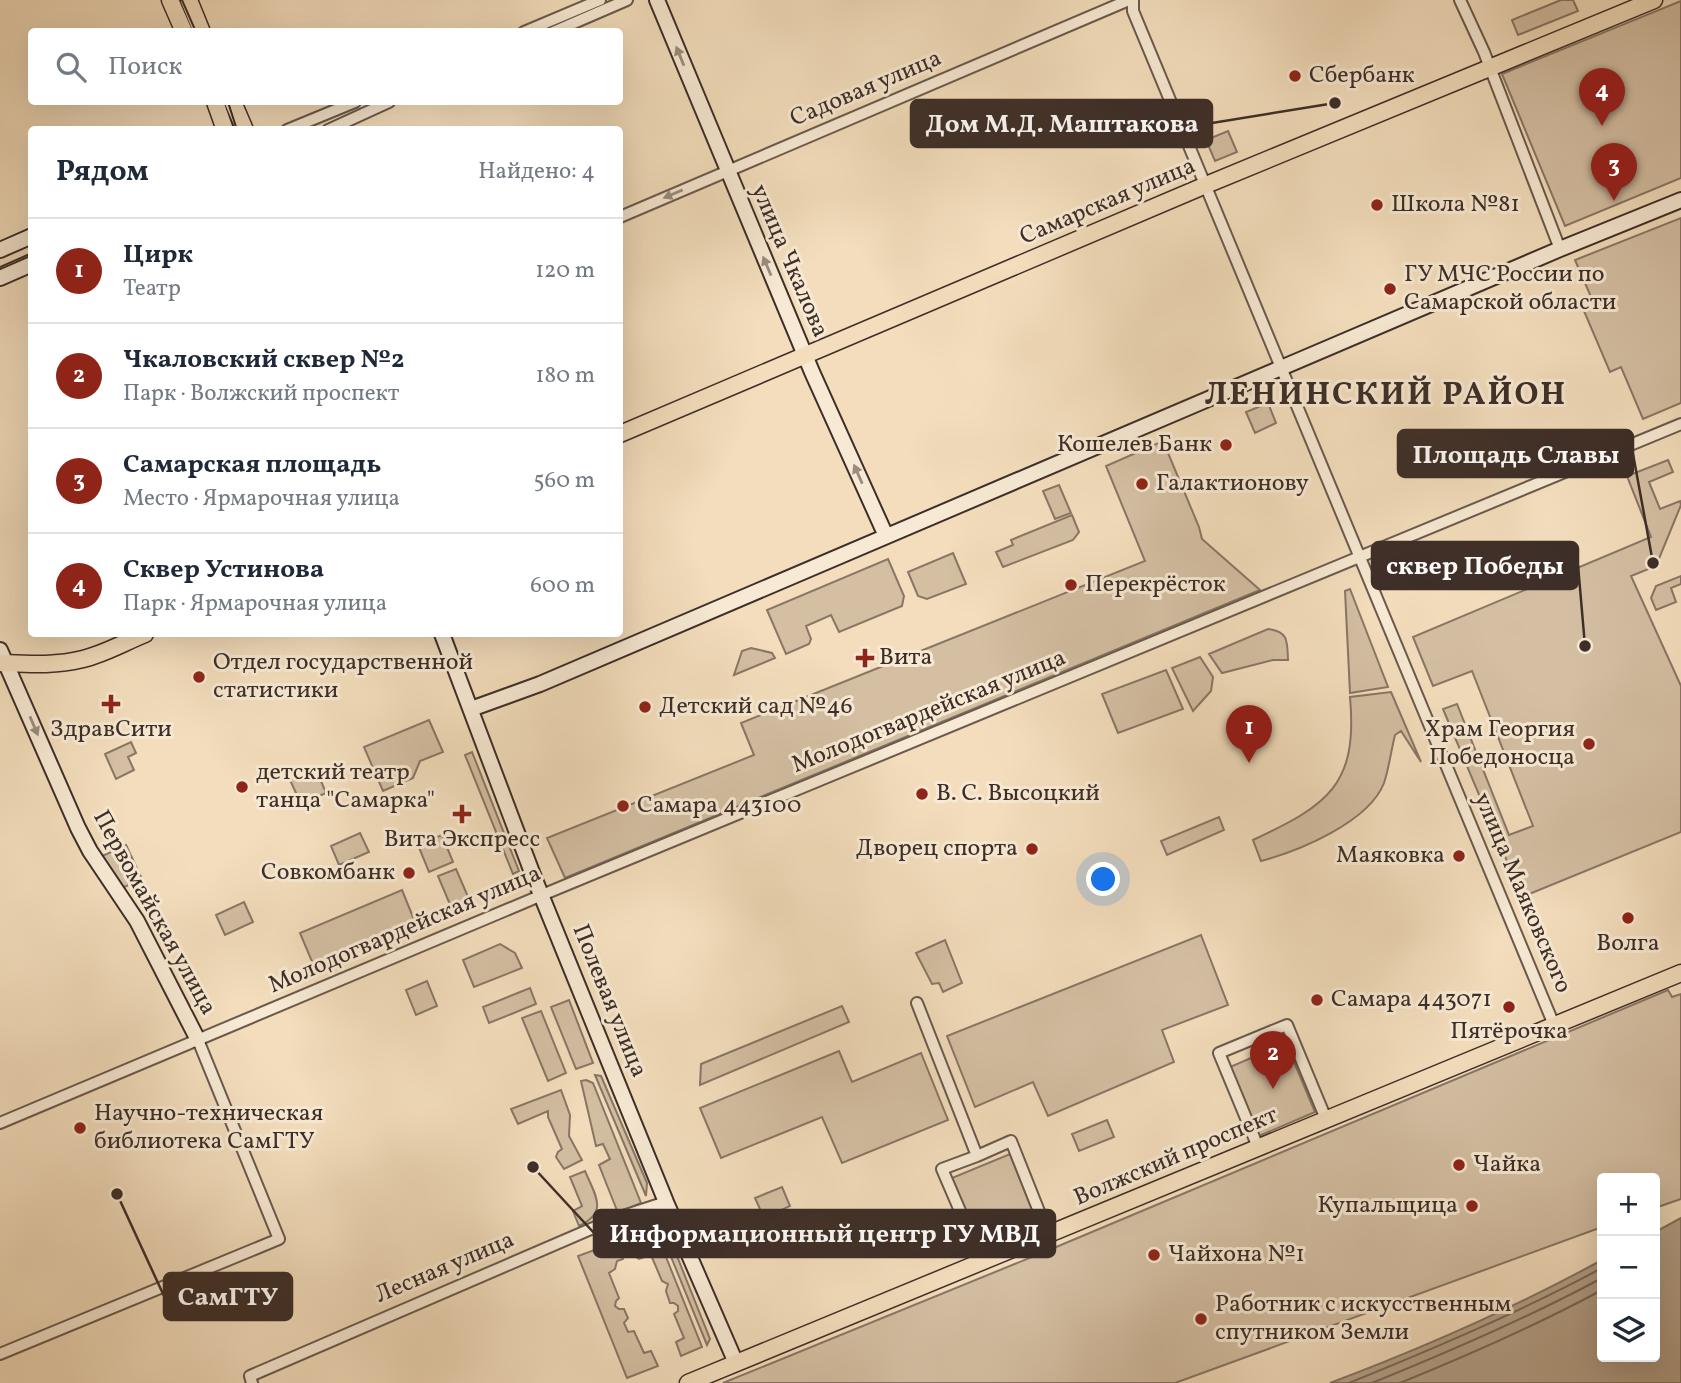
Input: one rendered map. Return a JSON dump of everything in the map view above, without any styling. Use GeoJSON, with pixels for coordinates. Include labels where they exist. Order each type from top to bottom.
{"type":"FeatureCollection","features":[{"type":"Feature","properties":{"kind":"main road"},"geometry":{"type":"LineString","coordinates":[[170,0],[182,28]]}},
{"type":"Feature","properties":{"kind":"main road"},"geometry":{"type":"LineString","coordinates":[[189,0],[200,28]]}},
{"type":"Feature","properties":{"kind":"main road","name":"Самарская улица"},"geometry":{"type":"LineString","coordinates":[[623,433],[1206,185],[1654,0]]}},
{"type":"Feature","properties":{"kind":"main road"},"geometry":{"type":"LineString","coordinates":[[216,105],[224,126]]}},
{"type":"Feature","properties":{"kind":"main road"},"geometry":{"type":"LineString","coordinates":[[234,105],[243,126]]}},
{"type":"Feature","properties":{"kind":"main road"},"geometry":{"type":"LineString","coordinates":[[2,659],[40,665],[86,658],[138,637]]}},
{"type":"Feature","properties":{"kind":"main road","name":"Волжский проспект"},"geometry":{"type":"LineString","coordinates":[[688,1383],[1681,973]]}},
{"type":"Feature","properties":{"kind":"street"},"geometry":{"type":"LineString","coordinates":[[534,28],[600,0]]}},
{"type":"Feature","properties":{"kind":"street"},"geometry":{"type":"LineString","coordinates":[[562,28],[627,0]]}},
{"type":"Feature","properties":{"kind":"street","name":"улица Чкалова"},"geometry":{"type":"LineString","coordinates":[[657,0],[804,354],[886,536]]}},
{"type":"Feature","properties":{"kind":"street","name":"Садовая улица"},"geometry":{"type":"LineString","coordinates":[[623,216],[1131,0]]}},
{"type":"Feature","properties":{"kind":"street","name":"улица Маяковского"},"geometry":{"type":"LineString","coordinates":[[1131,0],[1133,11],[1554,1025]]}},
{"type":"Feature","properties":{"kind":"street"},"geometry":{"type":"LineString","coordinates":[[1460,0],[1490,66],[1560,249]]}},
{"type":"Feature","properties":{"kind":"street"},"geometry":{"type":"LineString","coordinates":[[297,126],[348,105]]}},
{"type":"Feature","properties":{"kind":"street"},"geometry":{"type":"LineString","coordinates":[[337,126],[382,105]]}},
{"type":"Feature","properties":{"kind":"street"},"geometry":{"type":"LineString","coordinates":[[471,709],[530,688],[1560,249],[1681,200]]}},
{"type":"Feature","properties":{"kind":"street"},"geometry":{"type":"LineString","coordinates":[[0,250],[28,238]]}},
{"type":"Feature","properties":{"kind":"street"},"geometry":{"type":"LineString","coordinates":[[0,278],[28,266]]}},
{"type":"Feature","properties":{"kind":"street","name":"Молодогвардейская улица"},"geometry":{"type":"LineString","coordinates":[[0,1123],[542,895],[1681,424]]}},
{"type":"Feature","properties":{"kind":"street","name":"Полевая улица"},"geometry":{"type":"LineString","coordinates":[[443,637],[542,895],[666,1202],[736,1363]]}},
{"type":"Feature","properties":{"kind":"street","name":"Первомайская улица"},"geometry":{"type":"LineString","coordinates":[[0,1354],[279,1239],[198,1040],[137,921],[90,851],[2,659]]}},
{"type":"Feature","properties":{"kind":"street"},"geometry":{"type":"LineString","coordinates":[[917,1003],[977,1156]]}},
{"type":"Feature","properties":{"kind":"street"},"geometry":{"type":"LineString","coordinates":[[1258,1147],[1219,1053],[1287,1025],[1326,1119]]}},
{"type":"Feature","properties":{"kind":"street"},"geometry":{"type":"LineString","coordinates":[[982,1262],[942,1169],[1011,1140],[1048,1234]]}},
{"type":"Feature","properties":{"kind":"street","name":"Лесная улица"},"geometry":{"type":"LineString","coordinates":[[253,1383],[250,1376],[324,1343],[614,1219],[666,1202]]}},
{"type":"Feature","properties":{"kind":"shaded area"},"geometry":{"type":"Polygon","coordinates":[[[1561,0],[1573,0],[1578,11],[1518,35],[1512,20],[1561,0]]]}},
{"type":"Feature","properties":{"kind":"shaded area"},"geometry":{"type":"Polygon","coordinates":[[[1681,1],[1681,178],[1565,226],[1502,74],[1681,1]]]}},
{"type":"Feature","properties":{"kind":"shaded area"},"geometry":{"type":"Polygon","coordinates":[[[1228,131],[1237,152],[1215,161],[1206,140],[1228,131]]]}},
{"type":"Feature","properties":{"kind":"shaded area"},"geometry":{"type":"Polygon","coordinates":[[[1681,218],[1681,403],[1643,419],[1621,367],[1610,372],[1584,311],[1595,306],[1575,260],[1681,218]]]}},
{"type":"Feature","properties":{"kind":"shaded area"},"geometry":{"type":"Polygon","coordinates":[[[1268,403],[1276,423],[1255,433],[1246,412],[1268,403]]]}},
{"type":"Feature","properties":{"kind":"shaded area"},"geometry":{"type":"Polygon","coordinates":[[[1163,441],[1202,539],[1260,590],[565,878],[547,838],[754,755],[741,723],[1145,561],[1106,466],[1163,441]]]}},
{"type":"Feature","properties":{"kind":"shaded area"},"geometry":{"type":"Polygon","coordinates":[[[1668,460],[1673,472],[1649,482],[1660,509],[1680,501],[1681,505],[1656,566],[1631,576],[1681,686],[1681,832],[1522,897],[1443,709],[1457,704],[1509,835],[1533,826],[1472,671],[1433,686],[1413,637],[1651,537],[1627,476],[1668,460]]]}},
{"type":"Feature","properties":{"kind":"shaded area"},"geometry":{"type":"Polygon","coordinates":[[[1059,485],[1071,513],[1055,519],[1043,491],[1059,485]]]}},
{"type":"Feature","properties":{"kind":"shaded area"},"geometry":{"type":"Polygon","coordinates":[[[1072,515],[1079,532],[1073,540],[1003,567],[996,552],[1013,545],[1011,540],[1072,515]]]}},
{"type":"Feature","properties":{"kind":"shaded area"},"geometry":{"type":"Polygon","coordinates":[[[953,553],[966,584],[927,599],[918,596],[908,572],[953,553]]]}},
{"type":"Feature","properties":{"kind":"shaded area"},"geometry":{"type":"Polygon","coordinates":[[[888,559],[904,596],[902,606],[839,632],[831,615],[806,626],[811,639],[809,644],[786,654],[767,610],[888,559]]]}},
{"type":"Feature","properties":{"kind":"shaded area"},"geometry":{"type":"Polygon","coordinates":[[[1681,576],[1681,584],[1671,588],[1676,602],[1656,610],[1651,598],[1656,586],[1681,576]]]}},
{"type":"Feature","properties":{"kind":"shaded area"},"geometry":{"type":"Polygon","coordinates":[[[1350,589],[1388,687],[1350,693],[1345,591],[1350,589]]]}},
{"type":"Feature","properties":{"kind":"shaded area"},"geometry":{"type":"Polygon","coordinates":[[[1268,629],[1280,632],[1286,639],[1288,660],[1273,660],[1222,673],[1209,654],[1268,629]]]}},
{"type":"Feature","properties":{"kind":"shaded area"},"geometry":{"type":"Polygon","coordinates":[[[751,648],[772,653],[775,658],[734,675],[742,651],[751,648]]]}},
{"type":"Feature","properties":{"kind":"shaded area"},"geometry":{"type":"Polygon","coordinates":[[[1200,657],[1213,677],[1211,691],[1193,711],[1172,668],[1200,657]]]}},
{"type":"Feature","properties":{"kind":"shaded area"},"geometry":{"type":"Polygon","coordinates":[[[1166,670],[1183,709],[1118,733],[1102,694],[1166,670]]]}},
{"type":"Feature","properties":{"kind":"shaded area"},"geometry":{"type":"Polygon","coordinates":[[[1391,692],[1421,762],[1401,731],[1395,735],[1384,783],[1364,810],[1349,822],[1313,842],[1261,861],[1253,840],[1319,803],[1343,772],[1349,752],[1350,697],[1391,692]]]}},
{"type":"Feature","properties":{"kind":"shaded area"},"geometry":{"type":"Polygon","coordinates":[[[429,720],[443,752],[420,761],[413,778],[383,791],[364,747],[429,720]]]}},
{"type":"Feature","properties":{"kind":"shaded area"},"geometry":{"type":"Polygon","coordinates":[[[131,742],[136,753],[128,757],[134,770],[116,779],[105,754],[131,742]]]}},
{"type":"Feature","properties":{"kind":"shaded area"},"geometry":{"type":"Polygon","coordinates":[[[472,752],[519,871],[513,874],[465,755],[472,752]]]}},
{"type":"Feature","properties":{"kind":"shaded area"},"geometry":{"type":"Polygon","coordinates":[[[316,769],[326,793],[301,804],[290,780],[316,769]]]}},
{"type":"Feature","properties":{"kind":"shaded area"},"geometry":{"type":"Polygon","coordinates":[[[1219,817],[1224,830],[1167,855],[1161,841],[1219,817]]]}},
{"type":"Feature","properties":{"kind":"shaded area"},"geometry":{"type":"Polygon","coordinates":[[[360,833],[369,852],[339,865],[331,846],[360,833]]]}},
{"type":"Feature","properties":{"kind":"shaded area"},"geometry":{"type":"Polygon","coordinates":[[[442,835],[453,862],[429,872],[418,845],[442,835]]]}},
{"type":"Feature","properties":{"kind":"shaded area"},"geometry":{"type":"Polygon","coordinates":[[[126,845],[142,879],[120,889],[100,857],[126,845]]]}},
{"type":"Feature","properties":{"kind":"shaded area"},"geometry":{"type":"Polygon","coordinates":[[[456,869],[469,899],[451,907],[438,876],[456,869]]]}},
{"type":"Feature","properties":{"kind":"shaded area"},"geometry":{"type":"Polygon","coordinates":[[[402,890],[415,922],[313,964],[300,933],[402,890]]]}},
{"type":"Feature","properties":{"kind":"shaded area"},"geometry":{"type":"Polygon","coordinates":[[[244,902],[253,922],[225,935],[216,915],[244,902]]]}},
{"type":"Feature","properties":{"kind":"shaded area"},"geometry":{"type":"Polygon","coordinates":[[[1201,935],[1228,1005],[1162,1030],[1174,1062],[1048,1116],[1033,1082],[975,1107],[947,1036],[1201,935]]]}},
{"type":"Feature","properties":{"kind":"shaded area"},"geometry":{"type":"Polygon","coordinates":[[[945,940],[962,983],[943,992],[939,983],[932,984],[916,953],[945,940]]]}},
{"type":"Feature","properties":{"kind":"shaded area"},"geometry":{"type":"Polygon","coordinates":[[[500,944],[515,953],[522,968],[474,987],[463,960],[500,944]]]}},
{"type":"Feature","properties":{"kind":"shaded area"},"geometry":{"type":"Polygon","coordinates":[[[427,981],[437,1006],[416,1015],[406,990],[427,981]]]}},
{"type":"Feature","properties":{"kind":"shaded area"},"geometry":{"type":"Polygon","coordinates":[[[530,988],[536,1004],[489,1023],[483,1007],[530,988]]]}},
{"type":"Feature","properties":{"kind":"shaded area"},"geometry":{"type":"Polygon","coordinates":[[[1668,990],[1672,997],[1681,994],[1681,1199],[1660,1206],[1660,1173],[1597,1173],[1597,1229],[1175,1383],[723,1383],[1049,1250],[1668,990]]]}},
{"type":"Feature","properties":{"kind":"shaded area"},"geometry":{"type":"Polygon","coordinates":[[[569,1000],[593,1063],[576,1069],[551,1007],[569,1000]]]}},
{"type":"Feature","properties":{"kind":"shaded area"},"geometry":{"type":"Polygon","coordinates":[[[842,1006],[849,1022],[700,1085],[701,1064],[842,1006]]]}},
{"type":"Feature","properties":{"kind":"shaded area"},"geometry":{"type":"Polygon","coordinates":[[[541,1011],[566,1073],[548,1081],[522,1018],[541,1011]]]}},
{"type":"Feature","properties":{"kind":"shaded area"},"geometry":{"type":"Polygon","coordinates":[[[1286,1043],[1315,1112],[1259,1136],[1230,1067],[1286,1043]]]}},
{"type":"Feature","properties":{"kind":"shaded area"},"geometry":{"type":"Polygon","coordinates":[[[839,1051],[852,1082],[921,1053],[948,1120],[842,1163],[822,1117],[721,1158],[700,1108],[839,1051]]]}},
{"type":"Feature","properties":{"kind":"shaded area"},"geometry":{"type":"Polygon","coordinates":[[[595,1075],[601,1076],[647,1183],[646,1196],[595,1075]]]}},
{"type":"Feature","properties":{"kind":"shaded area"},"geometry":{"type":"Polygon","coordinates":[[[581,1081],[593,1083],[641,1203],[618,1213],[599,1165],[610,1159],[603,1144],[596,1146],[581,1081]]]}},
{"type":"Feature","properties":{"kind":"shaded area"},"geometry":{"type":"Polygon","coordinates":[[[561,1090],[570,1115],[569,1136],[582,1160],[564,1169],[556,1157],[562,1149],[548,1111],[518,1124],[511,1109],[561,1090]]]}},
{"type":"Feature","properties":{"kind":"shaded area"},"geometry":{"type":"Polygon","coordinates":[[[1107,1120],[1114,1137],[1079,1151],[1072,1134],[1107,1120]]]}},
{"type":"Feature","properties":{"kind":"shaded area"},"geometry":{"type":"Polygon","coordinates":[[[1010,1154],[1041,1230],[984,1254],[952,1178],[1010,1154]]]}},
{"type":"Feature","properties":{"kind":"shaded area"},"geometry":{"type":"Polygon","coordinates":[[[585,1171],[595,1195],[597,1209],[588,1221],[579,1226],[573,1211],[582,1206],[570,1177],[585,1171]]]}},
{"type":"Feature","properties":{"kind":"shaded area"},"geometry":{"type":"Polygon","coordinates":[[[782,1187],[790,1206],[764,1218],[755,1198],[782,1187]]]}},
{"type":"Feature","properties":{"kind":"shaded area"},"geometry":{"type":"Polygon","coordinates":[[[656,1220],[663,1221],[710,1339],[707,1345],[656,1220]]]}},
{"type":"Feature","properties":{"kind":"shaded area"},"geometry":{"type":"Polygon","coordinates":[[[654,1227],[702,1347],[681,1356],[676,1342],[684,1338],[674,1314],[678,1311],[678,1306],[670,1303],[666,1291],[668,1284],[662,1281],[651,1255],[639,1259],[633,1255],[626,1237],[654,1227]]]}},
{"type":"Feature","properties":{"kind":"shaded area"},"geometry":{"type":"Polygon","coordinates":[[[616,1242],[623,1259],[617,1261],[615,1269],[609,1273],[619,1298],[615,1306],[624,1309],[628,1318],[624,1323],[628,1332],[634,1331],[644,1353],[651,1351],[658,1366],[627,1378],[578,1256],[616,1242]]]}},
{"type":"Feature","properties":{"kind":"water"},"geometry":{"type":"Polygon","coordinates":[[[1681,1218],[1681,1383],[1330,1383],[1468,1326],[1597,1263],[1597,1362],[1660,1362],[1660,1229],[1681,1218]]]}},
{"type":"Feature","properties":{"kind":"tram line"},"geometry":{"type":"LineString","coordinates":[[182,0],[194,28]]}},
{"type":"Feature","properties":{"kind":"tram line"},"geometry":{"type":"LineString","coordinates":[[229,105],[236,126]]}},
{"type":"Feature","properties":{"kind":"tram line"},"geometry":{"type":"LineString","coordinates":[[0,267],[28,255]]}},
{"type":"Feature","properties":{"kind":"place","name":"Сбербанк"},"geometry":{"type":"Point","coordinates":[1295,76]}},
{"type":"Feature","properties":{"kind":"place","name":"Дом М.Д. Маштакова"},"geometry":{"type":"Point","coordinates":[1335,103]}},
{"type":"Feature","properties":{"kind":"place","name":"Сквер Устинова"},"geometry":{"type":"Point","coordinates":[1602,126]}},
{"type":"Feature","properties":{"kind":"place","name":"Самарская площадь"},"geometry":{"type":"Point","coordinates":[1614,201]}},
{"type":"Feature","properties":{"kind":"place","name":"Школа №81"},"geometry":{"type":"Point","coordinates":[1377,205]}},
{"type":"Feature","properties":{"kind":"place","name":"ГУ МЧС России по Самарской области"},"geometry":{"type":"Point","coordinates":[1390,289]}},
{"type":"Feature","properties":{"kind":"place","name":"Кошелев Банк"},"geometry":{"type":"Point","coordinates":[1226,445]}},
{"type":"Feature","properties":{"kind":"place","name":"Галактионову"},"geometry":{"type":"Point","coordinates":[1142,484]}},
{"type":"Feature","properties":{"kind":"place","name":"Площадь Славы"},"geometry":{"type":"Point","coordinates":[1653,563]}},
{"type":"Feature","properties":{"kind":"place","name":"Перекрёсток"},"geometry":{"type":"Point","coordinates":[1071,585]}},
{"type":"Feature","properties":{"kind":"place","name":"сквер Победы"},"geometry":{"type":"Point","coordinates":[1585,646]}},
{"type":"Feature","properties":{"kind":"place","name":"Вита"},"geometry":{"type":"Point","coordinates":[865,658]}},
{"type":"Feature","properties":{"kind":"place","name":"Отдел государственной статистики"},"geometry":{"type":"Point","coordinates":[199,677]}},
{"type":"Feature","properties":{"kind":"place","name":"ЗдравСити"},"geometry":{"type":"Point","coordinates":[111,704]}},
{"type":"Feature","properties":{"kind":"place","name":"Детский сад №46"},"geometry":{"type":"Point","coordinates":[645,707]}},
{"type":"Feature","properties":{"kind":"place","name":"Храм Георгия Победоносца"},"geometry":{"type":"Point","coordinates":[1589,744]}},
{"type":"Feature","properties":{"kind":"place","name":"Цирк"},"geometry":{"type":"Point","coordinates":[1249,763]}},
{"type":"Feature","properties":{"kind":"place","name":"детский театр танца \"Самарка\""},"geometry":{"type":"Point","coordinates":[242,787]}},
{"type":"Feature","properties":{"kind":"place","name":"В. С. Высоцкий"},"geometry":{"type":"Point","coordinates":[922,794]}},
{"type":"Feature","properties":{"kind":"place","name":"Самара 443100"},"geometry":{"type":"Point","coordinates":[623,806]}},
{"type":"Feature","properties":{"kind":"place","name":"Вита Экспресс"},"geometry":{"type":"Point","coordinates":[462,814]}},
{"type":"Feature","properties":{"kind":"place","name":"Дворец спорта"},"geometry":{"type":"Point","coordinates":[1032,849]}},
{"type":"Feature","properties":{"kind":"place","name":"Маяковка"},"geometry":{"type":"Point","coordinates":[1459,856]}},
{"type":"Feature","properties":{"kind":"place","name":"Совкомбанк"},"geometry":{"type":"Point","coordinates":[409,873]}},
{"type":"Feature","properties":{"kind":"place","name":"Волга"},"geometry":{"type":"Point","coordinates":[1628,918]}},
{"type":"Feature","properties":{"kind":"place","name":"Самара 443071"},"geometry":{"type":"Point","coordinates":[1317,1000]}},
{"type":"Feature","properties":{"kind":"place","name":"Пятёрочка"},"geometry":{"type":"Point","coordinates":[1509,1007]}},
{"type":"Feature","properties":{"kind":"place","name":"Чкаловский сквер №2"},"geometry":{"type":"Point","coordinates":[1273,1089]}},
{"type":"Feature","properties":{"kind":"place","name":"Научно-техническая библиотека СамГТУ"},"geometry":{"type":"Point","coordinates":[80,1128]}},
{"type":"Feature","properties":{"kind":"place","name":"Чайка"},"geometry":{"type":"Point","coordinates":[1459,1165]}},
{"type":"Feature","properties":{"kind":"place","name":"Информационный центр ГУ МВД"},"geometry":{"type":"Point","coordinates":[533,1167]}},
{"type":"Feature","properties":{"kind":"place","name":"СамГТУ"},"geometry":{"type":"Point","coordinates":[117,1194]}},
{"type":"Feature","properties":{"kind":"place","name":"Купальщица"},"geometry":{"type":"Point","coordinates":[1472,1206]}},
{"type":"Feature","properties":{"kind":"place","name":"Чайхона №1"},"geometry":{"type":"Point","coordinates":[1154,1255]}},
{"type":"Feature","properties":{"kind":"place","name":"Работник с искусственным спутником Земли"},"geometry":{"type":"Point","coordinates":[1201,1319]}},
{"type":"Feature","properties":{"kind":"district","name":"ЛЕНИНСКИЙ РАЙОН"},"geometry":{"type":"Point","coordinates":[1386,396]}}]}
